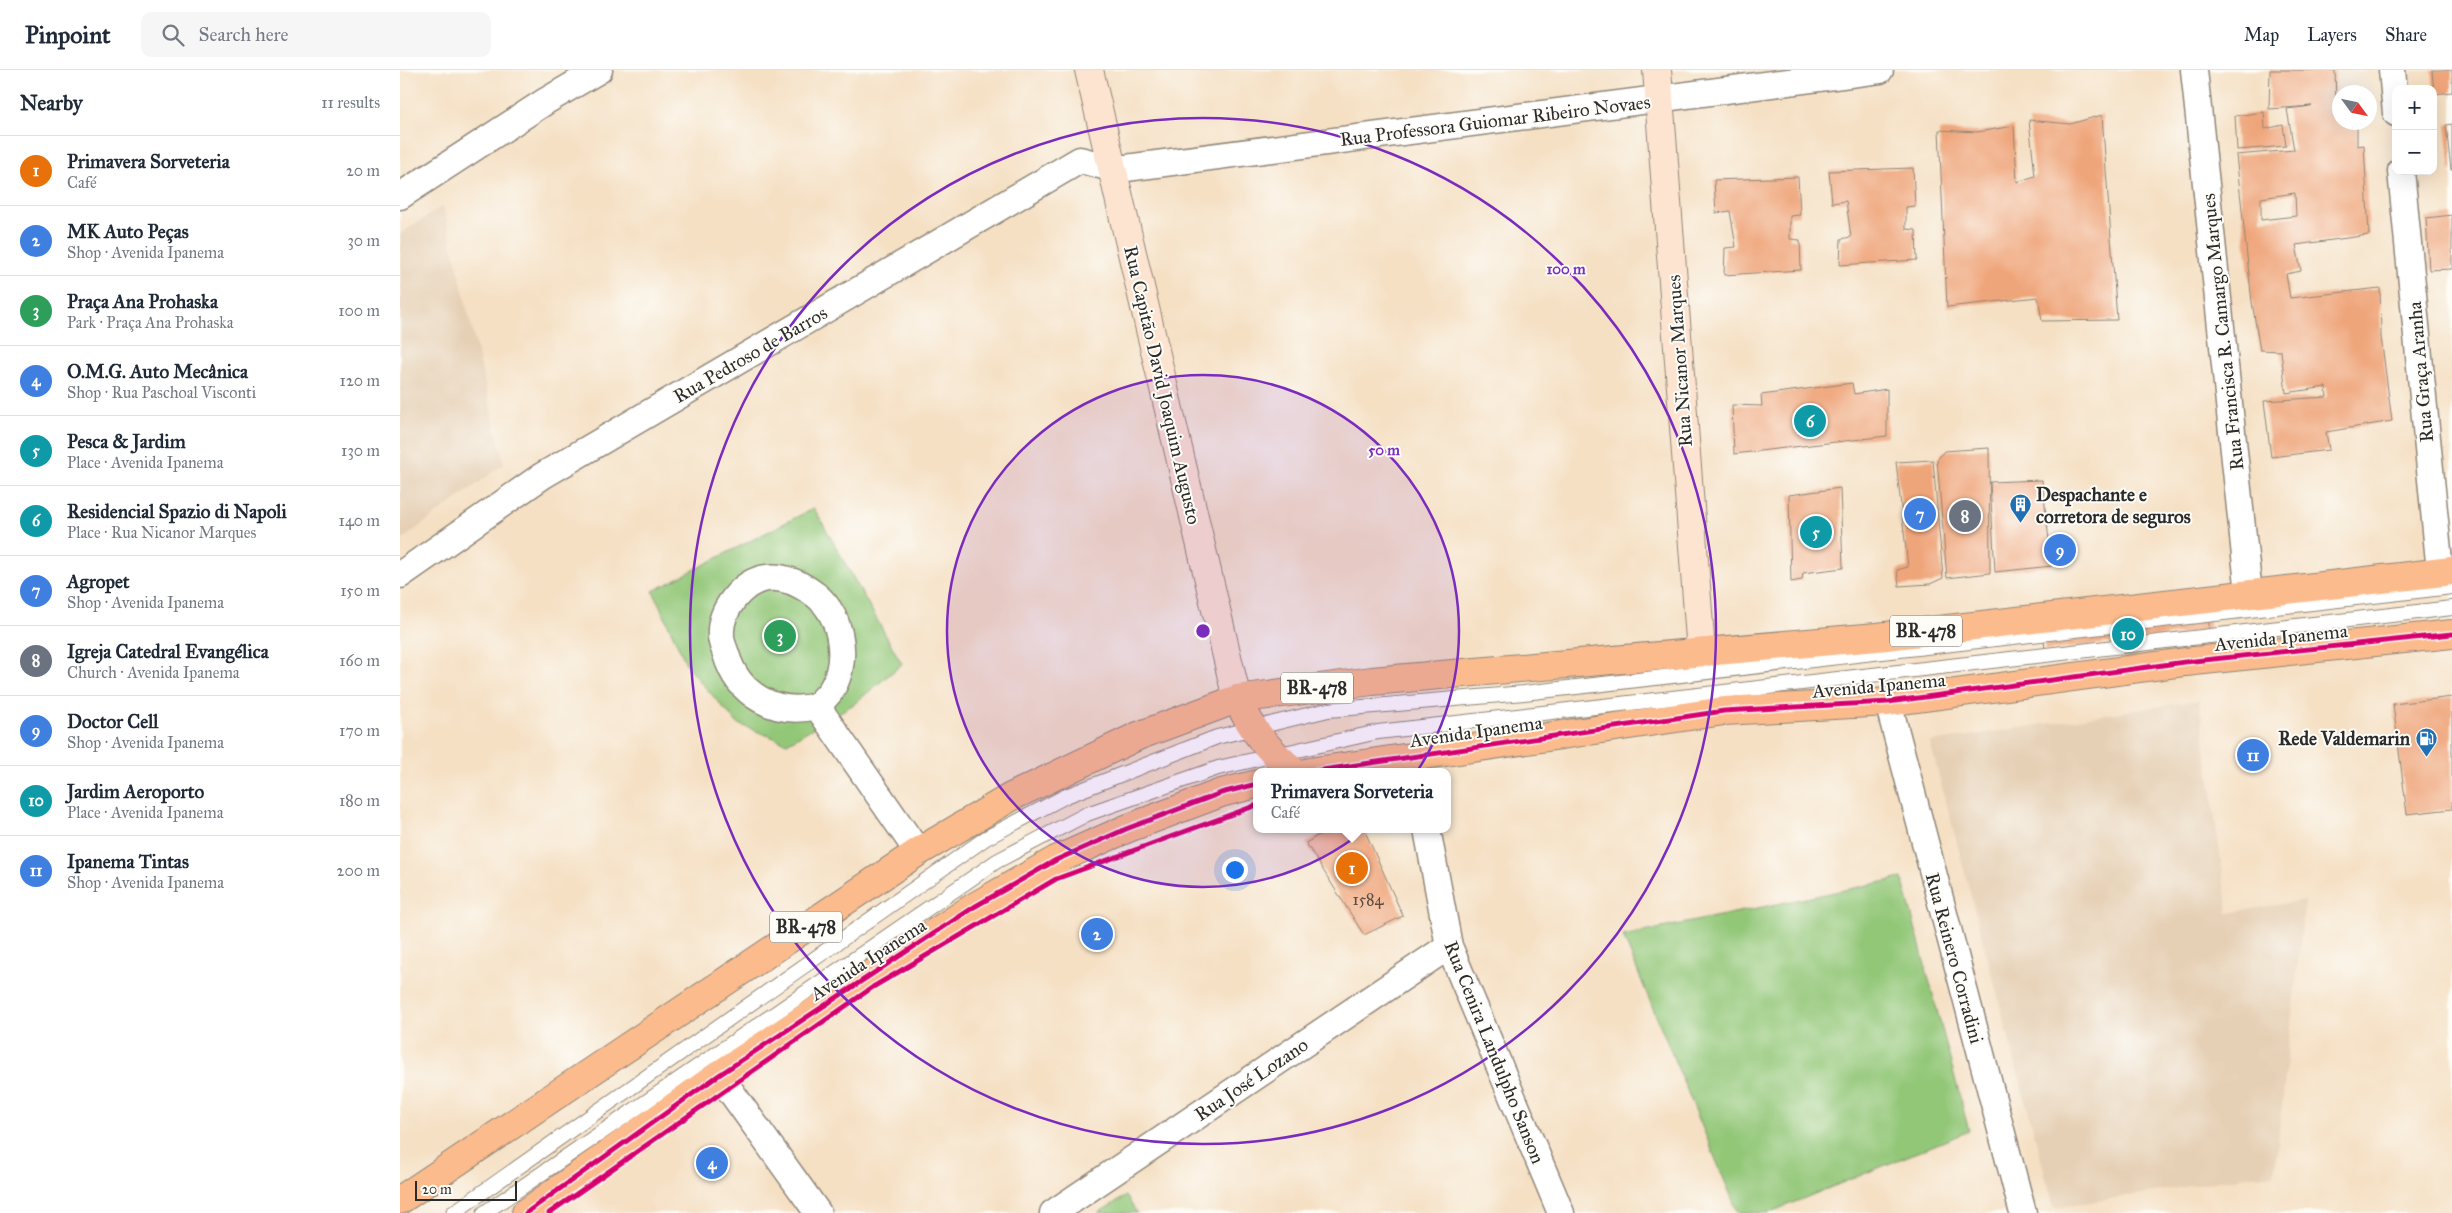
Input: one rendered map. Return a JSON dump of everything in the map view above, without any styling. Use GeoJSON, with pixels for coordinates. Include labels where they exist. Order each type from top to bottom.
{"type":"FeatureCollection","features":[{"type":"Feature","properties":{"kind":"main road","name":"Rua Capitão David Joaquim Augusto"},"geometry":{"type":"LineString","coordinates":[[1088,70],[1237,699]]}},
{"type":"Feature","properties":{"kind":"main road","name":"Rua Nicanor Marques"},"geometry":{"type":"LineString","coordinates":[[1657,70],[1701,652]]}},
{"type":"Feature","properties":{"kind":"main road","name":"BR-478"},"geometry":{"type":"LineString","coordinates":[[400,1200],[918,852],[1011,797],[1130,740],[1237,699],[1372,681],[1887,636],[2249,594],[2448,577]]}},
{"type":"Feature","properties":{"kind":"main road","name":"Avenida Ipanema"},"geometry":{"type":"LineString","coordinates":[[1362,768],[1414,764],[1724,711],[1888,702],[2185,662],[2452,634]]}},
{"type":"Feature","properties":{"kind":"main road"},"geometry":{"type":"LineString","coordinates":[[1237,699],[1252,729],[1274,754],[1290,768]]}},
{"type":"Feature","properties":{"kind":"main road","name":"Avenida Ipanema"},"geometry":{"type":"LineString","coordinates":[[526,1213],[718,1075],[974,907],[1056,860],[1126,829],[1221,793],[1253,785]]}},
{"type":"Feature","properties":{"kind":"street"},"geometry":{"type":"LineString","coordinates":[[400,196],[546,101],[599,70]]}},
{"type":"Feature","properties":{"kind":"street","name":"Rua Professora Guiomar Ribeiro Novaes"},"geometry":{"type":"LineString","coordinates":[[1111,168],[1126,168],[1880,70]]}},
{"type":"Feature","properties":{"kind":"street","name":"Rua Francisca R. Camargo Marques"},"geometry":{"type":"LineString","coordinates":[[2194,70],[2249,594]]}},
{"type":"Feature","properties":{"kind":"street"},"geometry":{"type":"LineString","coordinates":[[2392,70],[2393,85]]}},
{"type":"Feature","properties":{"kind":"street","name":"Rua Pedroso de Barros"},"geometry":{"type":"LineString","coordinates":[[400,575],[542,476],[1080,160],[1111,168]]}},
{"type":"Feature","properties":{"kind":"street","name":"Rua Graça Aranha"},"geometry":{"type":"LineString","coordinates":[[2401,175],[2448,577]]}},
{"type":"Feature","properties":{"kind":"street"},"geometry":{"type":"LineString","coordinates":[[766,578],[781,579],[799,584],[819,596],[833,615],[840,637],[841,662],[832,689],[817,706],[792,710],[776,708],[760,700],[742,686],[728,663],[721,636],[724,616],[735,596],[749,586],[766,578]]}},
{"type":"Feature","properties":{"kind":"street","name":"Rua Reinero Corradini"},"geometry":{"type":"LineString","coordinates":[[1888,702],[2023,1213]]}},
{"type":"Feature","properties":{"kind":"street"},"geometry":{"type":"LineString","coordinates":[[817,706],[918,852]]}},
{"type":"Feature","properties":{"kind":"street","name":"Rua Cenira Landulpho Sanson"},"geometry":{"type":"LineString","coordinates":[[1428,833],[1449,946],[1561,1213]]}},
{"type":"Feature","properties":{"kind":"street","name":"Rua José Lozano"},"geometry":{"type":"LineString","coordinates":[[1053,1213],[1449,946]]}},
{"type":"Feature","properties":{"kind":"street"},"geometry":{"type":"LineString","coordinates":[[718,1075],[818,1213]]}},
{"type":"Feature","properties":{"kind":"lane"},"geometry":{"type":"LineString","coordinates":[[454,1213],[986,838],[1066,796],[1217,737],[1328,710],[1524,694],[2448,577]]}},
{"type":"Feature","properties":{"kind":"lane"},"geometry":{"type":"LineString","coordinates":[[484,1213],[997,860],[1087,814],[1218,768],[1378,732],[2452,608]]}},
{"type":"Feature","properties":{"kind":"shaded area"},"geometry":{"type":"Polygon","coordinates":[[[443,206],[504,464],[400,541],[400,234],[443,206]]]}},
{"type":"Feature","properties":{"kind":"shaded area"},"geometry":{"type":"Polygon","coordinates":[[[2199,700],[2228,913],[2305,900],[2274,1175],[2251,1176],[2054,1208],[1930,742],[2199,700]]]}},
{"type":"Feature","properties":{"kind":"green space"},"geometry":{"type":"Polygon","coordinates":[[[814,508],[902,664],[854,704],[787,743],[738,724],[688,668],[653,591],[814,508]]]}},
{"type":"Feature","properties":{"kind":"green space"},"geometry":{"type":"Polygon","coordinates":[[[1902,878],[1969,1131],[1768,1213],[1738,1213],[1623,936],[1902,878]]]}},
{"type":"Feature","properties":{"kind":"green space"},"geometry":{"type":"Polygon","coordinates":[[[1126,1196],[1137,1213],[1098,1213],[1126,1196]]]}},
{"type":"Feature","properties":{"kind":"building"},"geometry":{"type":"Polygon","coordinates":[[[2270,70],[2335,70],[2335,85],[2332,85],[2332,130],[2357,130],[2357,146],[2364,145],[2369,235],[2296,245],[2301,271],[2286,274],[2290,298],[2380,288],[2381,337],[2392,421],[2326,432],[2329,450],[2271,457],[2264,401],[2327,397],[2326,387],[2286,393],[2281,351],[2260,350],[2252,302],[2236,155],[2294,150],[2287,109],[2312,106],[2269,109],[2270,70]],[[2295,193],[2261,198],[2261,220],[2296,216],[2295,193]]]}},
{"type":"Feature","properties":{"kind":"building"},"geometry":{"type":"Polygon","coordinates":[[[2432,70],[2452,70],[2452,92],[2437,94],[2437,85],[2433,85],[2432,70]]]}},
{"type":"Feature","properties":{"kind":"building"},"geometry":{"type":"Polygon","coordinates":[[[2264,112],[2265,129],[2283,125],[2286,146],[2237,150],[2235,116],[2264,112]]]}},
{"type":"Feature","properties":{"kind":"building"},"geometry":{"type":"Polygon","coordinates":[[[2102,115],[2117,320],[2042,321],[2038,297],[1947,307],[1939,130],[1977,132],[2014,126],[2017,182],[2035,176],[2029,120],[2070,124],[2102,115]]]}},
{"type":"Feature","properties":{"kind":"building"},"geometry":{"type":"Polygon","coordinates":[[[2452,124],[2452,170],[2451,170],[2446,125],[2452,124]]]}},
{"type":"Feature","properties":{"kind":"building"},"geometry":{"type":"Polygon","coordinates":[[[1913,168],[1915,206],[1906,207],[1906,229],[1916,230],[1917,260],[1840,265],[1841,239],[1851,237],[1846,201],[1832,203],[1829,171],[1913,168]]]}},
{"type":"Feature","properties":{"kind":"building"},"geometry":{"type":"Polygon","coordinates":[[[1798,177],[1800,215],[1790,216],[1790,239],[1800,240],[1801,270],[1724,275],[1725,248],[1736,247],[1730,211],[1716,213],[1714,180],[1798,177]]]}},
{"type":"Feature","properties":{"kind":"building"},"geometry":{"type":"Polygon","coordinates":[[[2452,215],[2452,269],[2429,270],[2426,218],[2452,215]]]}},
{"type":"Feature","properties":{"kind":"building"},"geometry":{"type":"Polygon","coordinates":[[[1852,383],[1854,394],[1887,389],[1887,436],[1734,454],[1732,405],[1762,406],[1761,395],[1852,383]]]}},
{"type":"Feature","properties":{"kind":"building"},"geometry":{"type":"Polygon","coordinates":[[[1989,448],[1990,573],[1947,578],[1937,460],[1944,451],[1989,448]]]}},
{"type":"Feature","properties":{"kind":"building"},"geometry":{"type":"Polygon","coordinates":[[[1933,460],[1943,578],[1930,584],[1899,586],[1897,570],[1908,567],[1896,462],[1933,460]]]}},
{"type":"Feature","properties":{"kind":"building","name":"Despachante e corretora de seguros"},"geometry":{"type":"Polygon","coordinates":[[[2042,480],[2052,566],[1995,572],[1990,482],[2042,480]]]}},
{"type":"Feature","properties":{"kind":"building"},"geometry":{"type":"Polygon","coordinates":[[[1840,488],[1843,568],[1803,573],[1802,580],[1791,582],[1789,495],[1840,488]]]}},
{"type":"Feature","properties":{"kind":"building"},"geometry":{"type":"Polygon","coordinates":[[[2209,619],[2209,630],[2045,651],[2044,639],[2209,619]]]}},
{"type":"Feature","properties":{"kind":"building","name":"Rede Valdemarin"},"geometry":{"type":"Polygon","coordinates":[[[2452,697],[2452,809],[2407,814],[2393,704],[2452,697]]]}},
{"type":"Feature","properties":{"kind":"building"},"geometry":{"type":"Polygon","coordinates":[[[1322,833],[1366,833],[1403,916],[1364,935],[1306,843],[1322,833]]]}},
{"type":"Feature","properties":{"kind":"cycle path"},"geometry":{"type":"LineString","coordinates":[[1336,768],[1724,711],[1888,702],[2185,662],[2452,634]]}},
{"type":"Feature","properties":{"kind":"cycle path"},"geometry":{"type":"LineString","coordinates":[[526,1213],[719,1075],[974,907],[1056,860],[1126,829],[1221,793],[1253,785]]}},
{"type":"Feature","properties":{"kind":"cycle path"},"geometry":{"type":"LineString","coordinates":[[549,1213],[873,987],[1056,879],[1253,806]]}},
{"type":"Feature","properties":{"kind":"place","name":"Residencial Spazio di Napoli"},"geometry":{"type":"Point","coordinates":[1810,421]}},
{"type":"Feature","properties":{"kind":"place","name":"Agropet"},"geometry":{"type":"Point","coordinates":[1920,514]}},
{"type":"Feature","properties":{"kind":"place","name":"Igreja Catedral Evangélica"},"geometry":{"type":"Point","coordinates":[1965,516]}},
{"type":"Feature","properties":{"kind":"place","name":"Despachante e corretora de seguros"},"geometry":{"type":"Point","coordinates":[2020,524]}},
{"type":"Feature","properties":{"kind":"place","name":"Pesca & Jardim"},"geometry":{"type":"Point","coordinates":[1816,532]}},
{"type":"Feature","properties":{"kind":"place","name":"Doctor Cell"},"geometry":{"type":"Point","coordinates":[2060,550]}},
{"type":"Feature","properties":{"kind":"place","name":"Jardim Aeroporto"},"geometry":{"type":"Point","coordinates":[2128,634]}},
{"type":"Feature","properties":{"kind":"place","name":"Praça Ana Prohaska"},"geometry":{"type":"Point","coordinates":[780,636]}},
{"type":"Feature","properties":{"kind":"place","name":"Ipanema Tintas"},"geometry":{"type":"Point","coordinates":[2253,755]}},
{"type":"Feature","properties":{"kind":"place","name":"Rede Valdemarin"},"geometry":{"type":"Point","coordinates":[2426,757]}},
{"type":"Feature","properties":{"kind":"place","name":"Primavera Sorveteria"},"geometry":{"type":"Point","coordinates":[1352,868]}},
{"type":"Feature","properties":{"kind":"place","name":"MK Auto Peças"},"geometry":{"type":"Point","coordinates":[1097,934]}},
{"type":"Feature","properties":{"kind":"place","name":"O.M.G. Auto Mecânica"},"geometry":{"type":"Point","coordinates":[712,1163]}}]}
